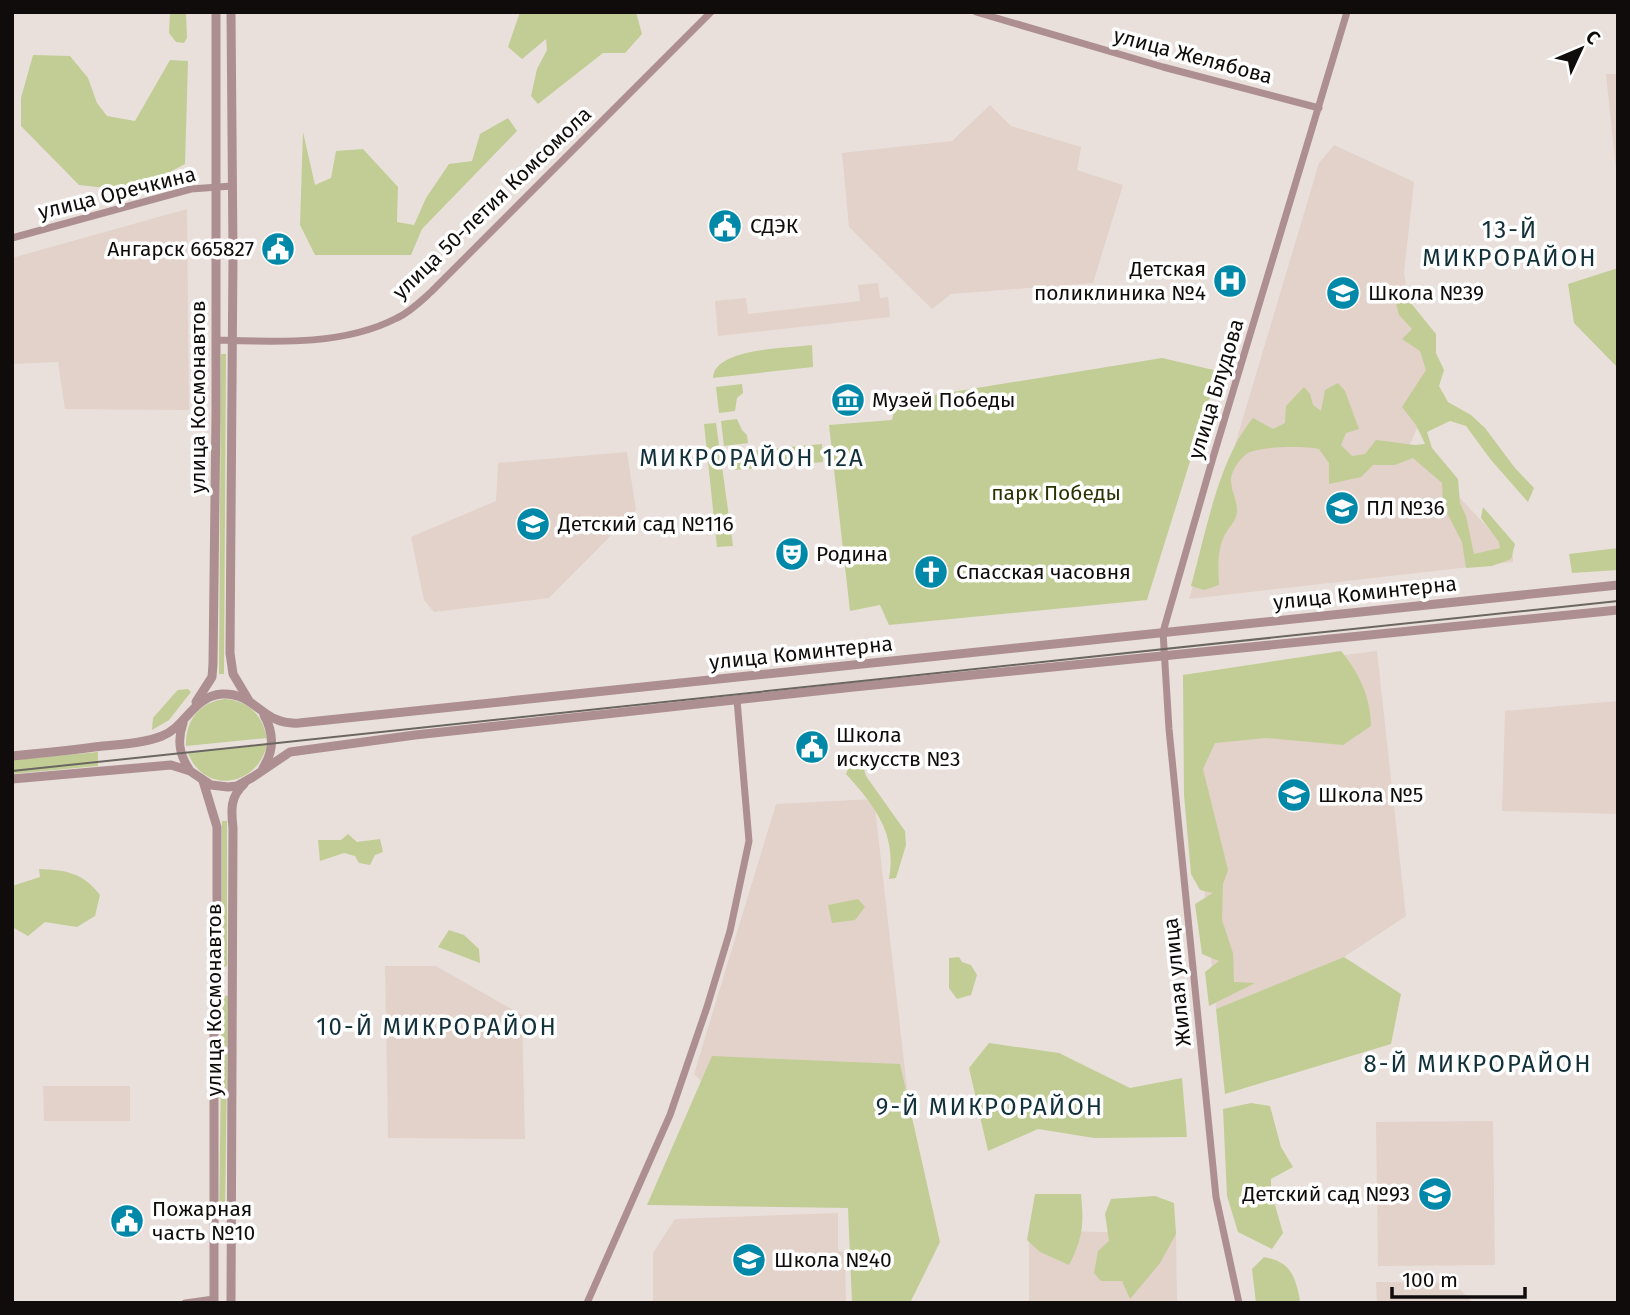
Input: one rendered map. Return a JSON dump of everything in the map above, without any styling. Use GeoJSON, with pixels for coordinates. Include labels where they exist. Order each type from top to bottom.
{"type":"FeatureCollection","features":[{"type":"Feature","properties":{"kind":"street","name":"улица Космонавтов"},"geometry":{"type":"LineString","coordinates":[[190,771],[182,757],[180,730],[209,682],[213,664],[216,12]]}},
{"type":"Feature","properties":{"kind":"street","name":"улица Космонавтов"},"geometry":{"type":"LineString","coordinates":[[232,12],[230,653],[233,674],[249,701]]}},
{"type":"Feature","properties":{"kind":"street","name":"улица 50-летия Комсомола"},"geometry":{"type":"LineString","coordinates":[[216,340],[319,340],[379,327],[400,317],[432,292],[711,12]]}},
{"type":"Feature","properties":{"kind":"street","name":"улица Желябова"},"geometry":{"type":"LineString","coordinates":[[976,12],[1163,67],[1319,108]]}},
{"type":"Feature","properties":{"kind":"street","name":"улица Блудова"},"geometry":{"type":"LineString","coordinates":[[1165,656],[1163,632],[1215,448],[1347,12]]}},
{"type":"Feature","properties":{"kind":"street","name":"улица Оречкина"},"geometry":{"type":"LineString","coordinates":[[12,238],[191,189],[232,186]]}},
{"type":"Feature","properties":{"kind":"street","name":"улица Коминтерна"},"geometry":{"type":"LineString","coordinates":[[249,701],[264,714],[282,723],[299,723],[1618,585]]}},
{"type":"Feature","properties":{"kind":"street","name":"улица Коминтерна"},"geometry":{"type":"LineString","coordinates":[[12,779],[165,765],[176,766],[190,771],[203,781],[228,787],[237,786],[253,777],[285,754],[415,735],[1618,610]]}},
{"type":"Feature","properties":{"kind":"street","name":"Жилая улица"},"geometry":{"type":"LineString","coordinates":[[1165,656],[1169,729],[1216,1197],[1239,1303]]}},
{"type":"Feature","properties":{"kind":"street"},"geometry":{"type":"LineString","coordinates":[[12,756],[138,743],[162,737],[204,699],[232,694],[249,701]]}},
{"type":"Feature","properties":{"kind":"street"},"geometry":{"type":"LineString","coordinates":[[587,1303],[670,1115],[730,931],[749,841],[737,700]]}},
{"type":"Feature","properties":{"kind":"street","name":"улица Космонавтов"},"geometry":{"type":"LineString","coordinates":[[231,1303],[233,828],[230,808],[239,789],[261,771],[270,753],[271,733],[264,714]]}},
{"type":"Feature","properties":{"kind":"street","name":"улица Космонавтов"},"geometry":{"type":"LineString","coordinates":[[203,781],[217,827],[214,1301]]}},
{"type":"Feature","properties":{"kind":"street"},"geometry":{"type":"LineString","coordinates":[[214,981],[232,982]]}},
{"type":"Feature","properties":{"kind":"street"},"geometry":{"type":"LineString","coordinates":[[185,1303],[214,1301]]}},
{"type":"Feature","properties":{"kind":"shaded area"},"geometry":{"type":"Polygon","coordinates":[[[1606,74],[1618,74],[1618,179],[1617,179],[1606,74]]]}},
{"type":"Feature","properties":{"kind":"shaded area"},"geometry":{"type":"Polygon","coordinates":[[[990,105],[1011,126],[1081,147],[1077,170],[1123,185],[1093,283],[951,294],[932,309],[849,227],[842,153],[952,141],[990,105]]]}},
{"type":"Feature","properties":{"kind":"shaded area"},"geometry":{"type":"Polygon","coordinates":[[[1334,145],[1414,182],[1404,273],[1410,313],[1441,376],[1404,457],[1424,459],[1513,555],[1513,562],[1189,599],[1319,163],[1334,145]]]}},
{"type":"Feature","properties":{"kind":"shaded area"},"geometry":{"type":"Polygon","coordinates":[[[187,209],[189,410],[65,409],[58,362],[12,364],[12,258],[187,209]]]}},
{"type":"Feature","properties":{"kind":"shaded area"},"geometry":{"type":"Polygon","coordinates":[[[878,283],[880,298],[888,297],[890,317],[718,336],[715,301],[746,298],[748,314],[860,301],[858,285],[878,283]]]}},
{"type":"Feature","properties":{"kind":"shaded area","name":"Детский сад №116"},"geometry":{"type":"Polygon","coordinates":[[[627,452],[636,510],[549,598],[434,612],[424,600],[411,537],[496,501],[498,463],[627,452]]]}},
{"type":"Feature","properties":{"kind":"shaded area","name":"Школа №5"},"geometry":{"type":"Polygon","coordinates":[[[1377,651],[1406,916],[1344,957],[1216,1009],[1183,675],[1377,651]]]}},
{"type":"Feature","properties":{"kind":"shaded area"},"geometry":{"type":"Polygon","coordinates":[[[1618,701],[1618,814],[1502,811],[1505,711],[1618,701]]]}},
{"type":"Feature","properties":{"kind":"shaded area"},"geometry":{"type":"Polygon","coordinates":[[[874,799],[910,1114],[723,1103],[694,1074],[776,804],[874,799]]]}},
{"type":"Feature","properties":{"kind":"shaded area"},"geometry":{"type":"Polygon","coordinates":[[[385,966],[436,966],[522,1015],[525,1139],[388,1138],[385,966]]]}},
{"type":"Feature","properties":{"kind":"shaded area"},"geometry":{"type":"Polygon","coordinates":[[[43,1086],[130,1086],[130,1121],[44,1121],[43,1086]]]}},
{"type":"Feature","properties":{"kind":"shaded area","name":"Детский сад №93"},"geometry":{"type":"Polygon","coordinates":[[[1493,1121],[1495,1265],[1378,1266],[1376,1122],[1493,1121]]]}},
{"type":"Feature","properties":{"kind":"shaded area","name":"Школа №40"},"geometry":{"type":"Polygon","coordinates":[[[838,1213],[838,1251],[845,1252],[846,1303],[653,1303],[653,1253],[675,1219],[838,1213]]]}},
{"type":"Feature","properties":{"kind":"shaded area"},"geometry":{"type":"Polygon","coordinates":[[[1029,1230],[1176,1234],[1177,1303],[1029,1303],[1029,1230]]]}},
{"type":"Feature","properties":{"kind":"shaded area"},"geometry":{"type":"Polygon","coordinates":[[[1376,1282],[1454,1283],[1473,1303],[1377,1303],[1376,1282]]]}},
{"type":"Feature","properties":{"kind":"green space"},"geometry":{"type":"Polygon","coordinates":[[[170,12],[186,12],[187,38],[184,43],[176,42],[169,33],[170,12]]]}},
{"type":"Feature","properties":{"kind":"green space"},"geometry":{"type":"Polygon","coordinates":[[[520,12],[636,12],[642,34],[625,53],[603,53],[538,104],[531,96],[537,69],[547,50],[546,39],[522,59],[508,47],[520,12]]]}},
{"type":"Feature","properties":{"kind":"green space"},"geometry":{"type":"Polygon","coordinates":[[[33,55],[70,56],[88,78],[97,103],[107,116],[135,121],[170,60],[188,61],[185,164],[161,180],[134,189],[79,185],[21,126],[21,98],[33,55]]]}},
{"type":"Feature","properties":{"kind":"green space"},"geometry":{"type":"Polygon","coordinates":[[[508,118],[517,131],[422,229],[411,255],[315,255],[300,225],[303,132],[315,185],[331,178],[336,151],[363,149],[398,187],[397,222],[414,225],[426,198],[449,164],[472,161],[480,134],[508,118]]]}},
{"type":"Feature","properties":{"kind":"green space"},"geometry":{"type":"Polygon","coordinates":[[[1618,268],[1618,368],[1574,323],[1568,284],[1618,268]]]}},
{"type":"Feature","properties":{"kind":"green space"},"geometry":{"type":"Polygon","coordinates":[[[1406,287],[1410,302],[1436,334],[1436,353],[1444,370],[1439,386],[1448,402],[1471,415],[1485,428],[1534,488],[1528,502],[1491,460],[1466,426],[1450,421],[1427,432],[1432,448],[1458,479],[1460,503],[1466,516],[1474,554],[1500,548],[1499,542],[1481,518],[1483,507],[1515,544],[1511,559],[1492,566],[1466,568],[1462,542],[1443,505],[1442,483],[1413,458],[1395,465],[1373,465],[1361,477],[1329,484],[1329,463],[1319,449],[1272,448],[1248,453],[1233,473],[1231,484],[1237,512],[1220,548],[1219,585],[1204,590],[1191,586],[1214,498],[1241,435],[1253,418],[1273,429],[1285,423],[1286,406],[1304,387],[1310,394],[1313,405],[1321,411],[1325,390],[1338,383],[1345,391],[1359,429],[1346,433],[1341,445],[1352,456],[1365,454],[1376,440],[1425,444],[1416,425],[1402,407],[1426,370],[1420,351],[1402,339],[1412,329],[1399,315],[1394,295],[1406,287]]]}},
{"type":"Feature","properties":{"kind":"green space"},"geometry":{"type":"Polygon","coordinates":[[[812,345],[813,367],[713,378],[717,368],[739,355],[812,345]]]}},
{"type":"Feature","properties":{"kind":"green space"},"geometry":{"type":"Polygon","coordinates":[[[221,354],[226,354],[224,674],[219,674],[221,354]]]}},
{"type":"Feature","properties":{"kind":"green space","name":"парк Победы"},"geometry":{"type":"Polygon","coordinates":[[[1162,358],[1218,371],[1147,600],[889,625],[880,605],[850,611],[829,425],[892,420],[897,401],[1162,358]]]}},
{"type":"Feature","properties":{"kind":"green space"},"geometry":{"type":"Polygon","coordinates":[[[742,384],[743,393],[737,398],[735,411],[719,413],[716,387],[742,384]]]}},
{"type":"Feature","properties":{"kind":"green space"},"geometry":{"type":"Polygon","coordinates":[[[737,419],[747,435],[748,443],[724,446],[721,421],[737,419]]]}},
{"type":"Feature","properties":{"kind":"green space"},"geometry":{"type":"Polygon","coordinates":[[[716,423],[733,546],[717,547],[704,424],[716,423]]]}},
{"type":"Feature","properties":{"kind":"green space"},"geometry":{"type":"Polygon","coordinates":[[[822,444],[823,462],[735,470],[725,459],[725,453],[822,444]]]}},
{"type":"Feature","properties":{"kind":"green space"},"geometry":{"type":"Polygon","coordinates":[[[1618,548],[1618,570],[1572,573],[1569,554],[1618,548]]]}},
{"type":"Feature","properties":{"kind":"green space"},"geometry":{"type":"Polygon","coordinates":[[[1341,651],[1363,686],[1371,726],[1343,745],[1266,738],[1215,743],[1203,769],[1228,870],[1223,884],[1222,920],[1233,953],[1234,982],[1255,983],[1209,1006],[1205,972],[1219,961],[1202,954],[1195,904],[1213,893],[1200,890],[1191,874],[1184,795],[1183,675],[1341,651]]]}},
{"type":"Feature","properties":{"kind":"green space"},"geometry":{"type":"Polygon","coordinates":[[[188,689],[191,692],[169,720],[152,730],[153,718],[174,694],[178,690],[188,689]]]}},
{"type":"Feature","properties":{"kind":"green space"},"geometry":{"type":"Polygon","coordinates":[[[225,699],[248,706],[262,722],[267,738],[186,746],[188,729],[195,714],[208,704],[225,699]]]}},
{"type":"Feature","properties":{"kind":"green space"},"geometry":{"type":"Polygon","coordinates":[[[267,744],[262,758],[253,769],[242,777],[230,780],[218,780],[206,775],[188,753],[267,744]]]}},
{"type":"Feature","properties":{"kind":"green space"},"geometry":{"type":"Polygon","coordinates":[[[98,752],[98,766],[12,774],[12,760],[98,752]]]}},
{"type":"Feature","properties":{"kind":"green space"},"geometry":{"type":"Polygon","coordinates":[[[859,753],[866,776],[905,831],[906,845],[896,878],[889,879],[891,863],[887,834],[874,809],[846,774],[850,763],[859,753]]]}},
{"type":"Feature","properties":{"kind":"green space"},"geometry":{"type":"Polygon","coordinates":[[[222,821],[227,821],[227,966],[222,968],[222,821]]]}},
{"type":"Feature","properties":{"kind":"green space"},"geometry":{"type":"Polygon","coordinates":[[[348,834],[357,842],[380,839],[383,852],[375,855],[370,865],[359,863],[355,856],[344,853],[320,861],[318,840],[341,840],[348,834]]]}},
{"type":"Feature","properties":{"kind":"green space"},"geometry":{"type":"Polygon","coordinates":[[[39,869],[74,874],[87,882],[100,895],[95,916],[77,927],[45,922],[28,936],[12,927],[12,886],[40,877],[39,869]]]}},
{"type":"Feature","properties":{"kind":"green space"},"geometry":{"type":"Polygon","coordinates":[[[858,899],[865,907],[855,920],[832,923],[828,905],[858,899]]]}},
{"type":"Feature","properties":{"kind":"green space"},"geometry":{"type":"Polygon","coordinates":[[[449,930],[464,935],[479,949],[480,963],[438,947],[449,930]]]}},
{"type":"Feature","properties":{"kind":"green space"},"geometry":{"type":"Polygon","coordinates":[[[959,957],[962,962],[971,965],[977,975],[971,995],[957,999],[949,988],[949,958],[959,957]]]}},
{"type":"Feature","properties":{"kind":"green space"},"geometry":{"type":"Polygon","coordinates":[[[1344,957],[1401,994],[1391,1044],[1225,1094],[1216,1009],[1344,957]]]}},
{"type":"Feature","properties":{"kind":"green space"},"geometry":{"type":"Polygon","coordinates":[[[222,995],[228,996],[225,1219],[219,1219],[222,995]]]}},
{"type":"Feature","properties":{"kind":"green space"},"geometry":{"type":"Polygon","coordinates":[[[989,1043],[1059,1053],[1130,1088],[1182,1078],[1187,1137],[1094,1138],[1038,1129],[988,1151],[969,1068],[989,1043]]]}},
{"type":"Feature","properties":{"kind":"green space"},"geometry":{"type":"Polygon","coordinates":[[[712,1056],[900,1064],[940,1242],[910,1303],[852,1303],[848,1208],[647,1205],[712,1056]]]}},
{"type":"Feature","properties":{"kind":"green space"},"geometry":{"type":"Polygon","coordinates":[[[1251,1103],[1270,1106],[1281,1147],[1293,1167],[1271,1179],[1271,1191],[1283,1233],[1272,1249],[1238,1232],[1227,1196],[1223,1109],[1251,1103]]]}},
{"type":"Feature","properties":{"kind":"green space"},"geometry":{"type":"Polygon","coordinates":[[[1035,1194],[1081,1194],[1081,1231],[1069,1265],[1040,1252],[1027,1240],[1035,1194]]]}},
{"type":"Feature","properties":{"kind":"green space"},"geometry":{"type":"Polygon","coordinates":[[[1155,1196],[1174,1203],[1176,1234],[1160,1263],[1130,1299],[1122,1281],[1101,1281],[1094,1273],[1098,1251],[1109,1241],[1105,1214],[1111,1199],[1155,1196]]]}},
{"type":"Feature","properties":{"kind":"green space"},"geometry":{"type":"Polygon","coordinates":[[[1264,1257],[1280,1262],[1290,1271],[1300,1300],[1297,1303],[1256,1303],[1252,1269],[1264,1257]]]}},
{"type":"Feature","properties":{"kind":"tram line"},"geometry":{"type":"LineString","coordinates":[[12,771],[1618,601]]}},
{"type":"Feature","properties":{"kind":"place","name":"СДЭК"},"geometry":{"type":"Point","coordinates":[725,226]}},
{"type":"Feature","properties":{"kind":"place","name":"Ангарск 665827"},"geometry":{"type":"Point","coordinates":[278,249]}},
{"type":"Feature","properties":{"kind":"place","name":"Детская поликлиника №4"},"geometry":{"type":"Point","coordinates":[1230,281]}},
{"type":"Feature","properties":{"kind":"place","name":"Школа №39"},"geometry":{"type":"Point","coordinates":[1343,293]}},
{"type":"Feature","properties":{"kind":"place","name":"Музей Победы"},"geometry":{"type":"Point","coordinates":[848,400]}},
{"type":"Feature","properties":{"kind":"place","name":"ПЛ №36"},"geometry":{"type":"Point","coordinates":[1342,508]}},
{"type":"Feature","properties":{"kind":"place","name":"Детский сад №116"},"geometry":{"type":"Point","coordinates":[533,524]}},
{"type":"Feature","properties":{"kind":"place","name":"Родина"},"geometry":{"type":"Point","coordinates":[792,554]}},
{"type":"Feature","properties":{"kind":"place","name":"Спасская часовня"},"geometry":{"type":"Point","coordinates":[931,572]}},
{"type":"Feature","properties":{"kind":"place","name":"Школа искусств №3"},"geometry":{"type":"Point","coordinates":[812,747]}},
{"type":"Feature","properties":{"kind":"place","name":"Школа №5"},"geometry":{"type":"Point","coordinates":[1294,795]}},
{"type":"Feature","properties":{"kind":"place","name":"Детский сад №93"},"geometry":{"type":"Point","coordinates":[1435,1194]}},
{"type":"Feature","properties":{"kind":"place","name":"Пожарная часть №10"},"geometry":{"type":"Point","coordinates":[127,1221]}},
{"type":"Feature","properties":{"kind":"place","name":"Школа №40"},"geometry":{"type":"Point","coordinates":[749,1260]}},
{"type":"Feature","properties":{"kind":"district","name":"13-Й МИКРОРАЙОН"},"geometry":{"type":"Point","coordinates":[1510,244]}},
{"type":"Feature","properties":{"kind":"district","name":"МИКРОРАЙОН 12А"},"geometry":{"type":"Point","coordinates":[752,458]}},
{"type":"Feature","properties":{"kind":"district","name":"10-Й МИКРОРАЙОН"},"geometry":{"type":"Point","coordinates":[437,1027]}},
{"type":"Feature","properties":{"kind":"district","name":"8-Й МИКРОРАЙОН"},"geometry":{"type":"Point","coordinates":[1478,1064]}},
{"type":"Feature","properties":{"kind":"district","name":"9-Й МИКРОРАЙОН"},"geometry":{"type":"Point","coordinates":[990,1107]}}]}
